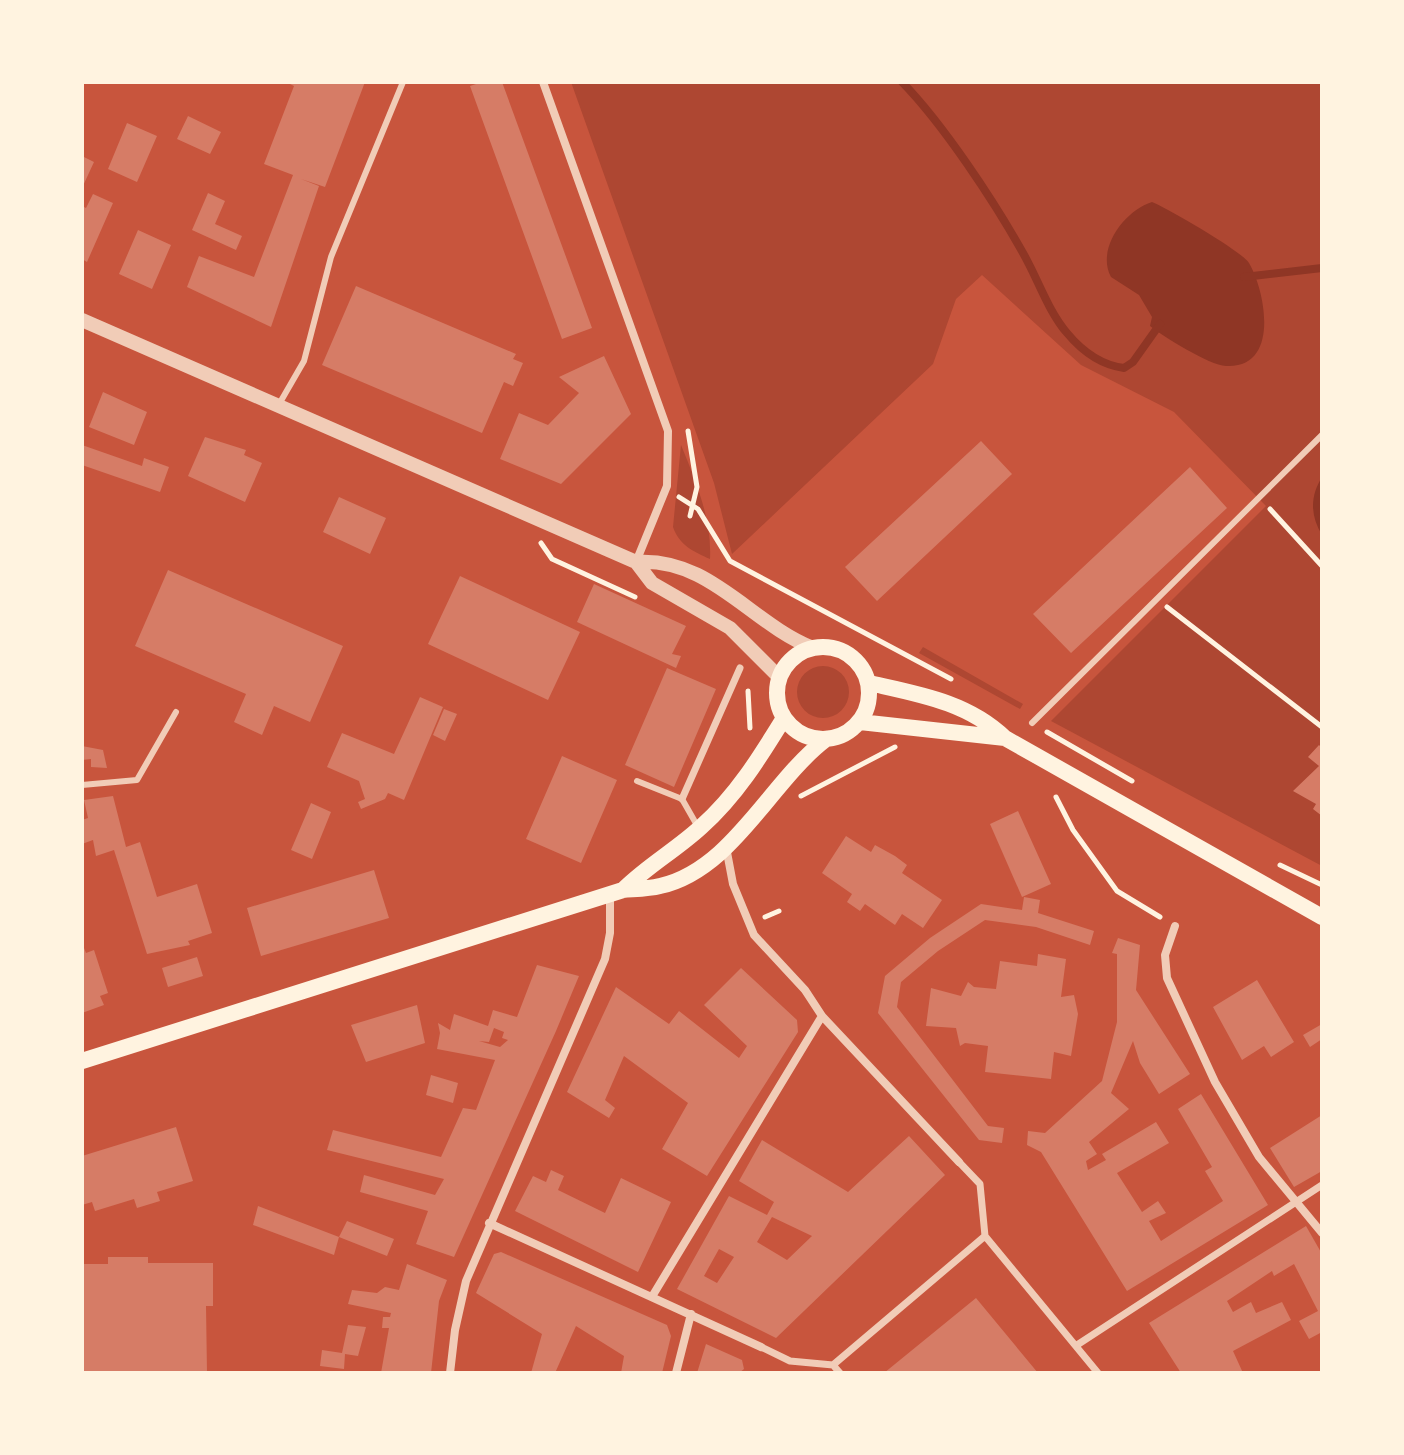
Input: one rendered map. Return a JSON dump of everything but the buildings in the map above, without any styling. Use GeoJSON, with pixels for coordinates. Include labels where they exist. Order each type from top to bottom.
{"type":"FeatureCollection","features":[{"type":"Feature","properties":{"kind":"main road"},"geometry":{"type":"LineString","coordinates":[[82,1061],[617,892],[661,886],[691,873],[726,846],[795,765],[825,740],[844,735],[860,722],[867,710],[869,683],[856,660],[843,652],[813,648],[792,659],[780,678],[777,699],[784,718],[805,736],[825,740]]}},
{"type":"Feature","properties":{"kind":"main road"},"geometry":{"type":"LineString","coordinates":[[869,683],[969,711],[989,722],[1005,738],[1322,917]]}},
{"type":"Feature","properties":{"kind":"main road"},"geometry":{"type":"LineString","coordinates":[[617,892],[649,864],[699,829],[752,770],[784,718]]}},
{"type":"Feature","properties":{"kind":"main road"},"geometry":{"type":"LineString","coordinates":[[860,722],[1005,738]]}},
{"type":"Feature","properties":{"kind":"street"},"geometry":{"type":"LineString","coordinates":[[543,82],[668,431],[667,486],[636,562]]}},
{"type":"Feature","properties":{"kind":"street"},"geometry":{"type":"LineString","coordinates":[[82,320],[636,562],[663,560],[728,592],[792,640],[813,648]]}},
{"type":"Feature","properties":{"kind":"street"},"geometry":{"type":"LineString","coordinates":[[636,562],[652,583],[730,628],[780,678]]}},
{"type":"Feature","properties":{"kind":"street"},"geometry":{"type":"LineString","coordinates":[[682,799],[740,668]]}},
{"type":"Feature","properties":{"kind":"street"},"geometry":{"type":"LineString","coordinates":[[726,846],[733,884],[754,935],[805,990],[822,1016],[980,1184],[985,1236],[1098,1373]]}},
{"type":"Feature","properties":{"kind":"street"},"geometry":{"type":"LineString","coordinates":[[450,1373],[459,1304],[489,1223],[605,959],[617,892]]}},
{"type":"Feature","properties":{"kind":"street"},"geometry":{"type":"LineString","coordinates":[[1175,926],[1165,955],[1167,978],[1215,1082],[1259,1157],[1322,1233]]}},
{"type":"Feature","properties":{"kind":"street"},"geometry":{"type":"LineString","coordinates":[[653,1295],[822,1016]]}},
{"type":"Feature","properties":{"kind":"street"},"geometry":{"type":"LineString","coordinates":[[1077,1345],[1322,1185]]}},
{"type":"Feature","properties":{"kind":"street"},"geometry":{"type":"LineString","coordinates":[[489,1223],[653,1295],[790,1361],[833,1365],[840,1373]]}},
{"type":"Feature","properties":{"kind":"street"},"geometry":{"type":"LineString","coordinates":[[833,1365],[985,1236]]}},
{"type":"Feature","properties":{"kind":"street"},"geometry":{"type":"LineString","coordinates":[[676,1373],[691,1314]]}},
{"type":"Feature","properties":{"kind":"lane"},"geometry":{"type":"LineString","coordinates":[[278,406],[304,361],[331,257],[403,82]]}},
{"type":"Feature","properties":{"kind":"lane"},"geometry":{"type":"LineString","coordinates":[[1032,723],[1322,435]]}},
{"type":"Feature","properties":{"kind":"lane"},"geometry":{"type":"LineString","coordinates":[[82,785],[137,780],[176,712]]}},
{"type":"Feature","properties":{"kind":"lane"},"geometry":{"type":"LineString","coordinates":[[637,781],[682,799],[699,829]]}},
{"type":"Feature","properties":{"kind":"path"},"geometry":{"type":"LineString","coordinates":[[1260,495],[1322,566]]}},
{"type":"Feature","properties":{"kind":"path"},"geometry":{"type":"LineString","coordinates":[[705,520],[730,561],[960,684]]}},
{"type":"Feature","properties":{"kind":"path"},"geometry":{"type":"LineString","coordinates":[[552,559],[637,598]]}},
{"type":"Feature","properties":{"kind":"path"},"geometry":{"type":"LineString","coordinates":[[1156,600],[1322,727]]}},
{"type":"Feature","properties":{"kind":"path"},"geometry":{"type":"LineString","coordinates":[[740,668],[751,700],[748,736]]}},
{"type":"Feature","properties":{"kind":"path"},"geometry":{"type":"LineString","coordinates":[[775,790],[784,798],[799,797],[900,745]]}},
{"type":"Feature","properties":{"kind":"path"},"geometry":{"type":"LineString","coordinates":[[1056,797],[1073,830],[1117,891],[1175,926]]}},
{"type":"Feature","properties":{"kind":"shaded area"},"geometry":{"type":"Polygon","coordinates":[[[571,82],[1322,82],[1322,866],[1051,721],[1266,506],[1174,412],[1081,365],[982,275],[956,299],[933,364],[732,554],[714,483],[571,82]]]}},
{"type":"Feature","properties":{"kind":"shaded area"},"geometry":{"type":"Polygon","coordinates":[[[1152,202],[1220,240],[1249,263],[1260,292],[1264,326],[1255,355],[1243,364],[1218,364],[1165,337],[1150,326],[1152,317],[1139,295],[1111,277],[1107,255],[1115,232],[1132,214],[1152,202]]]}},
{"type":"Feature","properties":{"kind":"shaded area"},"geometry":{"type":"Polygon","coordinates":[[[681,445],[706,515],[710,559],[683,543],[673,527],[681,445]]]}},
{"type":"Feature","properties":{"kind":"shaded area"},"geometry":{"type":"Polygon","coordinates":[[[1322,477],[1322,535],[1313,506],[1315,491],[1322,477]]]}},
{"type":"Feature","properties":{"kind":"shaded area"},"geometry":{"type":"Polygon","coordinates":[[[923,647],[1023,704],[1020,709],[919,653],[923,647]]]}},
{"type":"Feature","properties":{"kind":"shaded area"},"geometry":{"type":"Polygon","coordinates":[[[823,666],[842,673],[849,692],[842,711],[823,718],[804,711],[797,692],[804,673],[823,666]]]}},
{"type":"Feature","properties":{"kind":"waterway"},"geometry":{"type":"LineString","coordinates":[[902,82],[951,141],[983,187],[1023,253],[1054,315],[1079,346],[1100,360],[1124,368],[1133,362],[1160,324]]}},
{"type":"Feature","properties":{"kind":"waterway"},"geometry":{"type":"LineString","coordinates":[[1244,277],[1322,268]]}}]}
